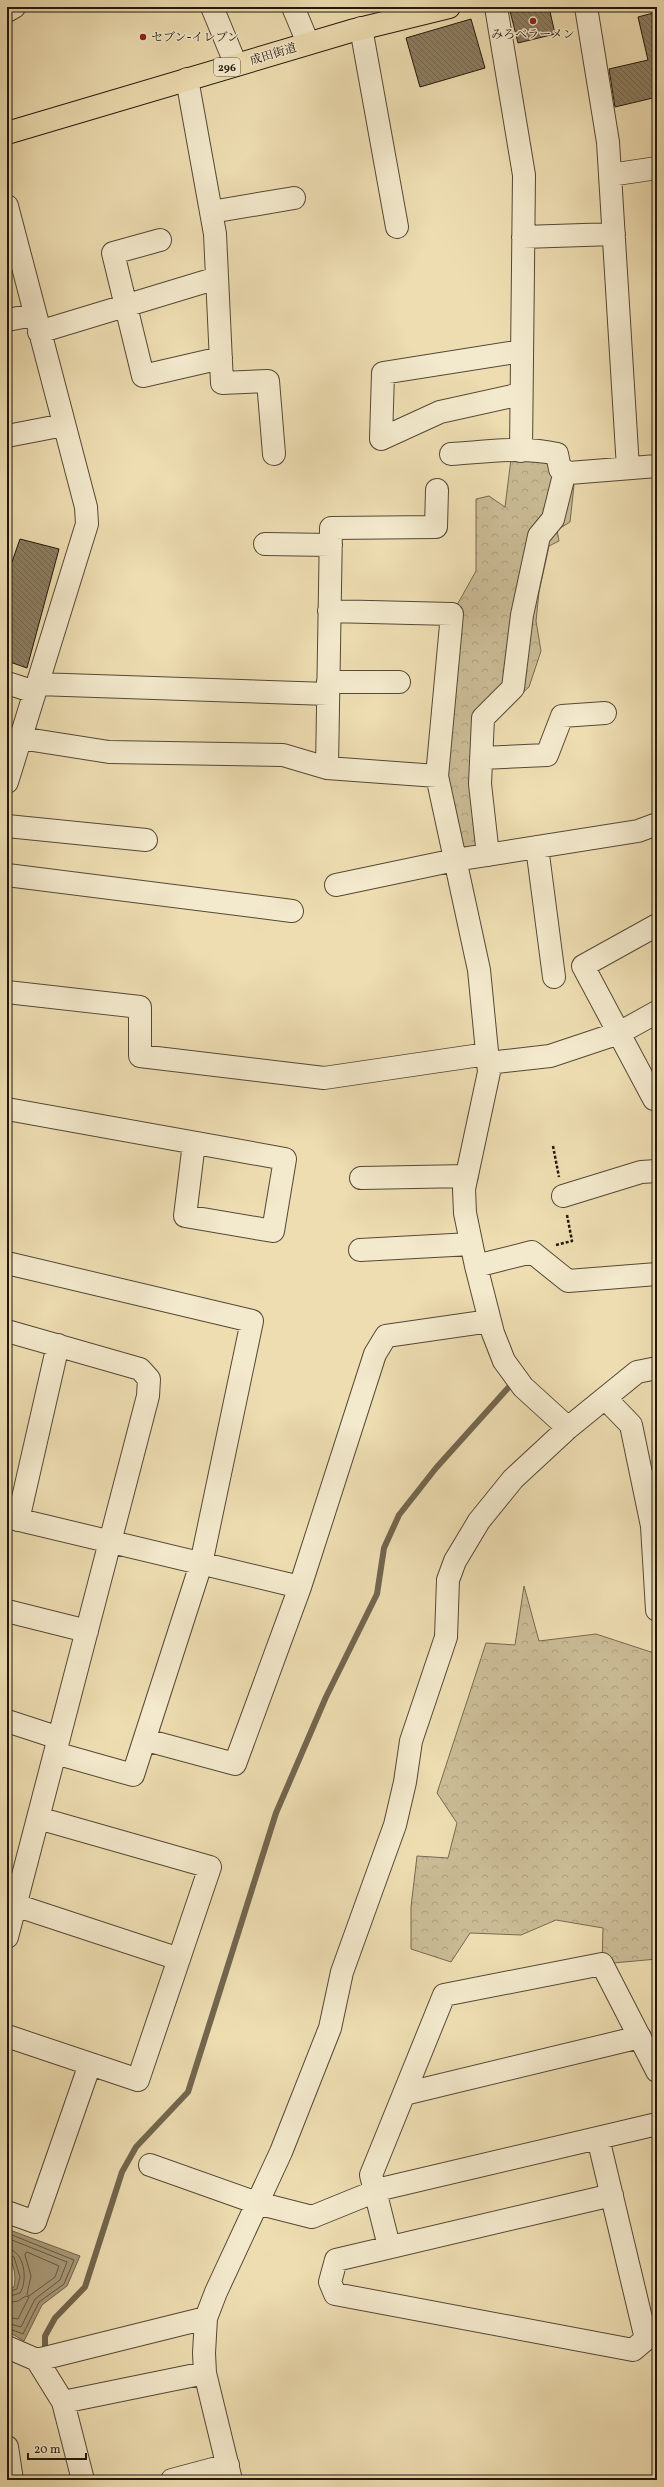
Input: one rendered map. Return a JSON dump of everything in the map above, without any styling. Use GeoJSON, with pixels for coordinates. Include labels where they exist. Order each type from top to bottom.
{"type":"FeatureCollection","features":[{"type":"Feature","properties":{"kind":"highway","name":"成田街道"},"geometry":{"type":"LineString","coordinates":[[7,134],[308,43],[361,28],[449,7]]}},
{"type":"Feature","properties":{"kind":"street"},"geometry":{"type":"LineString","coordinates":[[7,11],[14,7]]}},
{"type":"Feature","properties":{"kind":"street"},"geometry":{"type":"LineString","coordinates":[[212,7],[236,65]]}},
{"type":"Feature","properties":{"kind":"street"},"geometry":{"type":"LineString","coordinates":[[293,7],[308,43]]}},
{"type":"Feature","properties":{"kind":"street"},"geometry":{"type":"LineString","coordinates":[[496,7],[524,175],[521,450]]}},
{"type":"Feature","properties":{"kind":"street"},"geometry":{"type":"LineString","coordinates":[[586,7],[608,142],[628,468]]}},
{"type":"Feature","properties":{"kind":"street"},"geometry":{"type":"LineString","coordinates":[[361,28],[397,226]]}},
{"type":"Feature","properties":{"kind":"street"},"geometry":{"type":"LineString","coordinates":[[188,79],[215,234],[222,383],[268,381],[274,454]]}},
{"type":"Feature","properties":{"kind":"street"},"geometry":{"type":"LineString","coordinates":[[610,175],[657,168]]}},
{"type":"Feature","properties":{"kind":"street"},"geometry":{"type":"LineString","coordinates":[[211,212],[294,198]]}},
{"type":"Feature","properties":{"kind":"street"},"geometry":{"type":"LineString","coordinates":[[7,206],[86,507],[87,524],[7,782]]}},
{"type":"Feature","properties":{"kind":"street"},"geometry":{"type":"LineString","coordinates":[[523,237],[614,234]]}},
{"type":"Feature","properties":{"kind":"street"},"geometry":{"type":"LineString","coordinates":[[160,240],[113,253],[143,376],[221,358]]}},
{"type":"Feature","properties":{"kind":"street"},"geometry":{"type":"LineString","coordinates":[[7,320],[37,324],[125,306],[217,278]]}},
{"type":"Feature","properties":{"kind":"street"},"geometry":{"type":"LineString","coordinates":[[521,394],[440,412],[381,439],[383,373],[522,351]]}},
{"type":"Feature","properties":{"kind":"street"},"geometry":{"type":"LineString","coordinates":[[7,436],[64,425]]}},
{"type":"Feature","properties":{"kind":"street"},"geometry":{"type":"LineString","coordinates":[[451,454],[521,450],[557,454],[560,469],[569,473],[657,466]]}},
{"type":"Feature","properties":{"kind":"street"},"geometry":{"type":"LineString","coordinates":[[488,855],[480,784],[483,718],[513,688],[522,614],[539,536],[553,519],[565,471]]}},
{"type":"Feature","properties":{"kind":"street"},"geometry":{"type":"LineString","coordinates":[[327,768],[329,611],[332,528],[436,527],[437,490]]}},
{"type":"Feature","properties":{"kind":"street"},"geometry":{"type":"LineString","coordinates":[[265,544],[331,545]]}},
{"type":"Feature","properties":{"kind":"street"},"geometry":{"type":"LineString","coordinates":[[329,611],[452,614],[437,776],[479,970],[489,1072],[464,1189],[465,1212],[476,1266],[490,1321],[504,1361],[523,1387],[568,1428]]}},
{"type":"Feature","properties":{"kind":"street"},"geometry":{"type":"LineString","coordinates":[[7,683],[36,688],[328,688],[399,682]]}},
{"type":"Feature","properties":{"kind":"street"},"geometry":{"type":"LineString","coordinates":[[481,758],[547,755],[562,716],[605,713]]}},
{"type":"Feature","properties":{"kind":"street"},"geometry":{"type":"LineString","coordinates":[[20,738],[109,752],[283,754],[327,768],[437,776]]}},
{"type":"Feature","properties":{"kind":"street"},"geometry":{"type":"LineString","coordinates":[[336,885],[455,860],[638,831],[657,824]]}},
{"type":"Feature","properties":{"kind":"street"},"geometry":{"type":"LineString","coordinates":[[7,826],[146,840]]}},
{"type":"Feature","properties":{"kind":"street"},"geometry":{"type":"LineString","coordinates":[[537,847],[554,977]]}},
{"type":"Feature","properties":{"kind":"street"},"geometry":{"type":"LineString","coordinates":[[7,876],[292,911]]}},
{"type":"Feature","properties":{"kind":"street"},"geometry":{"type":"LineString","coordinates":[[654,1099],[583,966],[657,925]]}},
{"type":"Feature","properties":{"kind":"street"},"geometry":{"type":"LineString","coordinates":[[7,992],[140,1007],[140,1056],[324,1078],[488,1059],[550,1056],[619,1034],[657,1012]]}},
{"type":"Feature","properties":{"kind":"street"},"geometry":{"type":"LineString","coordinates":[[7,1109],[285,1159],[273,1231],[185,1216],[194,1143]]}},
{"type":"Feature","properties":{"kind":"street"},"geometry":{"type":"LineString","coordinates":[[563,1196],[641,1172],[657,1171]]}},
{"type":"Feature","properties":{"kind":"street"},"geometry":{"type":"LineString","coordinates":[[362,1178],[467,1176]]}},
{"type":"Feature","properties":{"kind":"street"},"geometry":{"type":"LineString","coordinates":[[360,1250],[471,1244]]}},
{"type":"Feature","properties":{"kind":"street"},"geometry":{"type":"LineString","coordinates":[[476,1266],[532,1252],[568,1281],[657,1274]]}},
{"type":"Feature","properties":{"kind":"street"},"geometry":{"type":"LineString","coordinates":[[7,1264],[252,1321],[201,1564],[146,1740],[133,1775],[57,1746],[7,1721]]}},
{"type":"Feature","properties":{"kind":"street"},"geometry":{"type":"LineString","coordinates":[[146,1740],[236,1764],[300,1587],[375,1354],[386,1336],[490,1321]]}},
{"type":"Feature","properties":{"kind":"street"},"geometry":{"type":"LineString","coordinates":[[7,1331],[140,1369],[149,1379],[148,1396],[7,1937]]}},
{"type":"Feature","properties":{"kind":"street"},"geometry":{"type":"LineString","coordinates":[[58,1345],[12,1518],[110,1543],[300,1587]]}},
{"type":"Feature","properties":{"kind":"street"},"geometry":{"type":"LineString","coordinates":[[172,2480],[230,2472],[206,2373],[204,2353],[206,2318],[216,2292],[281,2152],[330,2028],[342,1972],[395,1825],[406,1782],[411,1741],[446,1637],[448,1580],[455,1560],[480,1521],[513,1479],[568,1428],[637,1372],[657,1368]]}},
{"type":"Feature","properties":{"kind":"street"},"geometry":{"type":"LineString","coordinates":[[605,1398],[631,1425],[648,1457],[652,1526],[655,1545],[657,1610]]}},
{"type":"Feature","properties":{"kind":"street"},"geometry":{"type":"LineString","coordinates":[[7,1611],[87,1632]]}},
{"type":"Feature","properties":{"kind":"street"},"geometry":{"type":"LineString","coordinates":[[7,2036],[138,2080],[210,1866],[38,1818]]}},
{"type":"Feature","properties":{"kind":"street"},"geometry":{"type":"LineString","coordinates":[[15,1905],[179,1959]]}},
{"type":"Feature","properties":{"kind":"street"},"geometry":{"type":"LineString","coordinates":[[389,2246],[371,2175],[444,1995],[602,1964],[657,2071]]}},
{"type":"Feature","properties":{"kind":"street"},"geometry":{"type":"LineString","coordinates":[[404,2094],[640,2037]]}},
{"type":"Feature","properties":{"kind":"street"},"geometry":{"type":"LineString","coordinates":[[7,2212],[35,2222],[90,2064]]}},
{"type":"Feature","properties":{"kind":"street"},"geometry":{"type":"LineString","coordinates":[[150,2165],[257,2203],[312,2217],[375,2191],[657,2124]]}},
{"type":"Feature","properties":{"kind":"street"},"geometry":{"type":"LineString","coordinates":[[598,2138],[612,2195],[646,2339],[633,2350],[335,2294],[330,2282],[336,2260],[389,2246],[612,2195]]}},
{"type":"Feature","properties":{"kind":"street"},"geometry":{"type":"LineString","coordinates":[[37,2360],[206,2318]]}},
{"type":"Feature","properties":{"kind":"street"},"geometry":{"type":"LineString","coordinates":[[7,2347],[37,2360],[63,2402],[83,2480]]}},
{"type":"Feature","properties":{"kind":"street"},"geometry":{"type":"LineString","coordinates":[[63,2402],[206,2373]]}},
{"type":"Feature","properties":{"kind":"street"},"geometry":{"type":"LineString","coordinates":[[7,2447],[12,2480]]}},
{"type":"Feature","properties":{"kind":"green space"},"geometry":{"type":"Polygon","coordinates":[[[512,451],[557,454],[574,485],[570,522],[557,530],[559,541],[549,546],[539,592],[536,621],[541,651],[529,687],[493,719],[488,855],[455,860],[437,776],[452,614],[476,571],[476,499],[489,496],[505,507],[512,451]]]}},
{"type":"Feature","properties":{"kind":"green space"},"geometry":{"type":"Polygon","coordinates":[[[524,1586],[539,1641],[596,1634],[657,1654],[657,1959],[602,1964],[603,1928],[556,1920],[521,1935],[470,1933],[451,1962],[411,1949],[411,1907],[417,1856],[448,1858],[457,1823],[437,1793],[486,1643],[515,1645],[524,1586]]]}},
{"type":"Feature","properties":{"kind":"water"},"geometry":{"type":"Polygon","coordinates":[[[7,2229],[80,2256],[67,2286],[42,2305],[24,2341],[7,2331],[7,2289],[14,2287],[15,2279],[12,2263],[7,2256],[7,2229]]]}},
{"type":"Feature","properties":{"kind":"building"},"geometry":{"type":"Polygon","coordinates":[[[527,7],[549,7],[555,34],[518,43],[510,11],[527,7]]]}},
{"type":"Feature","properties":{"kind":"building"},"geometry":{"type":"Polygon","coordinates":[[[657,12],[657,97],[615,107],[609,69],[648,60],[638,17],[657,12]]]}},
{"type":"Feature","properties":{"kind":"building"},"geometry":{"type":"Polygon","coordinates":[[[471,19],[485,68],[420,87],[406,38],[471,19]]]}},
{"type":"Feature","properties":{"kind":"building"},"geometry":{"type":"Polygon","coordinates":[[[20,539],[59,549],[27,668],[7,661],[7,576],[20,539]]]}},
{"type":"Feature","properties":{"kind":"waterway"},"geometry":{"type":"LineString","coordinates":[[45,2353],[45,2336],[55,2318],[85,2287],[122,2172],[136,2147],[188,2092],[276,1813],[326,1697],[377,1594],[384,1548],[399,1515],[436,1468],[508,1388]]}},
{"type":"Feature","properties":{"kind":"place","name":"みろべラーメン"},"geometry":{"type":"Point","coordinates":[533,21]}},
{"type":"Feature","properties":{"kind":"place","name":"セブン-イレブン"},"geometry":{"type":"Point","coordinates":[143,37]}}]}
